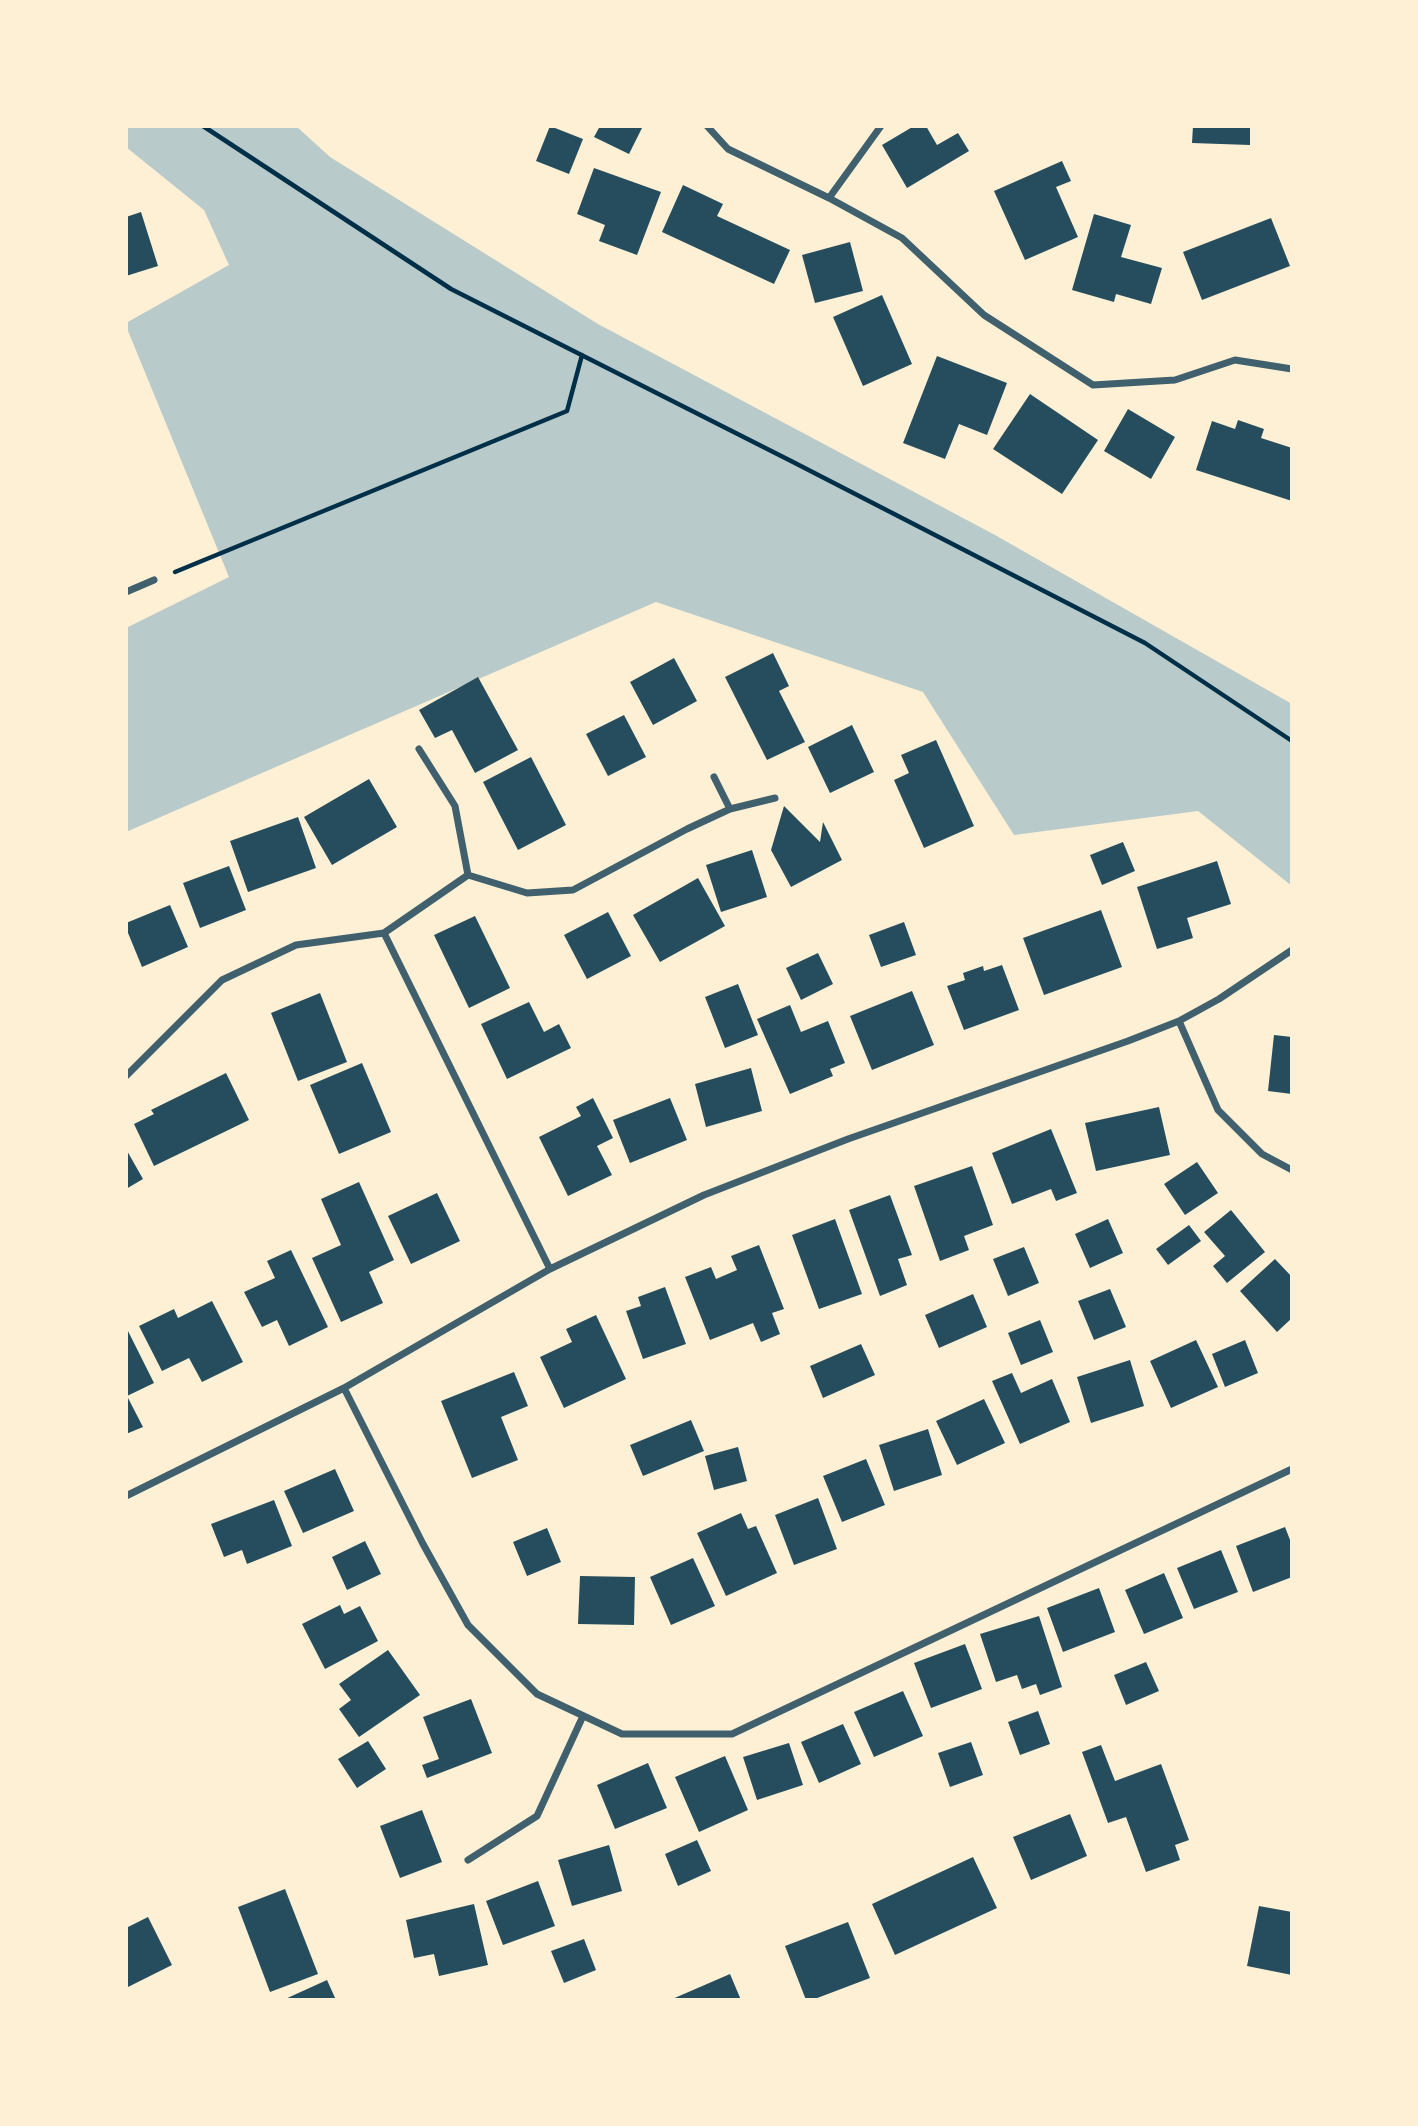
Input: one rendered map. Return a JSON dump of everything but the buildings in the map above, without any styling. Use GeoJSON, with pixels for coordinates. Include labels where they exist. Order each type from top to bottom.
{"type":"FeatureCollection","features":[{"type":"Feature","properties":{"kind":"street"},"geometry":{"type":"LineString","coordinates":[[707,126],[728,149],[829,198],[902,238],[984,316],[1093,385],[1175,380],[1236,360],[1292,369]]}},
{"type":"Feature","properties":{"kind":"street"},"geometry":{"type":"LineString","coordinates":[[829,198],[881,126]]}},
{"type":"Feature","properties":{"kind":"street"},"geometry":{"type":"LineString","coordinates":[[126,592],[154,580]]}},
{"type":"Feature","properties":{"kind":"street"},"geometry":{"type":"LineString","coordinates":[[419,749],[455,806],[468,875]]}},
{"type":"Feature","properties":{"kind":"street"},"geometry":{"type":"LineString","coordinates":[[714,777],[730,810]]}},
{"type":"Feature","properties":{"kind":"street"},"geometry":{"type":"LineString","coordinates":[[468,875],[527,893],[573,890],[687,829],[730,810],[775,798]]}},
{"type":"Feature","properties":{"kind":"street"},"geometry":{"type":"LineString","coordinates":[[126,1076],[222,980],[296,945],[384,933],[468,875]]}},
{"type":"Feature","properties":{"kind":"street"},"geometry":{"type":"LineString","coordinates":[[384,933],[550,1269]]}},
{"type":"Feature","properties":{"kind":"street"},"geometry":{"type":"LineString","coordinates":[[126,1496],[344,1388],[550,1269],[716,1190],[848,1139],[1179,1021],[1219,999],[1292,950]]}},
{"type":"Feature","properties":{"kind":"street"},"geometry":{"type":"LineString","coordinates":[[1179,1021],[1219,1110],[1262,1154],[1292,1170]]}},
{"type":"Feature","properties":{"kind":"street"},"geometry":{"type":"LineString","coordinates":[[344,1388],[423,1544],[468,1625],[537,1694],[622,1734],[732,1734],[1292,1469]]}},
{"type":"Feature","properties":{"kind":"street"},"geometry":{"type":"LineString","coordinates":[[468,1860],[537,1816],[583,1716]]}},
{"type":"Feature","properties":{"kind":"path"},"geometry":{"type":"LineString","coordinates":[[203,126],[451,289],[1145,643],[1292,741]]}},
{"type":"Feature","properties":{"kind":"path"},"geometry":{"type":"LineString","coordinates":[[154,580],[567,411],[582,355]]}},
{"type":"Feature","properties":{"kind":"shaded area"},"geometry":{"type":"Polygon","coordinates":[[[126,126],[296,126],[330,157],[598,324],[995,535],[1292,704],[1292,886],[1198,811],[1014,835],[923,692],[656,602],[126,832],[126,628],[229,577],[126,323],[229,265],[204,210],[126,147],[126,126]]]}}]}
